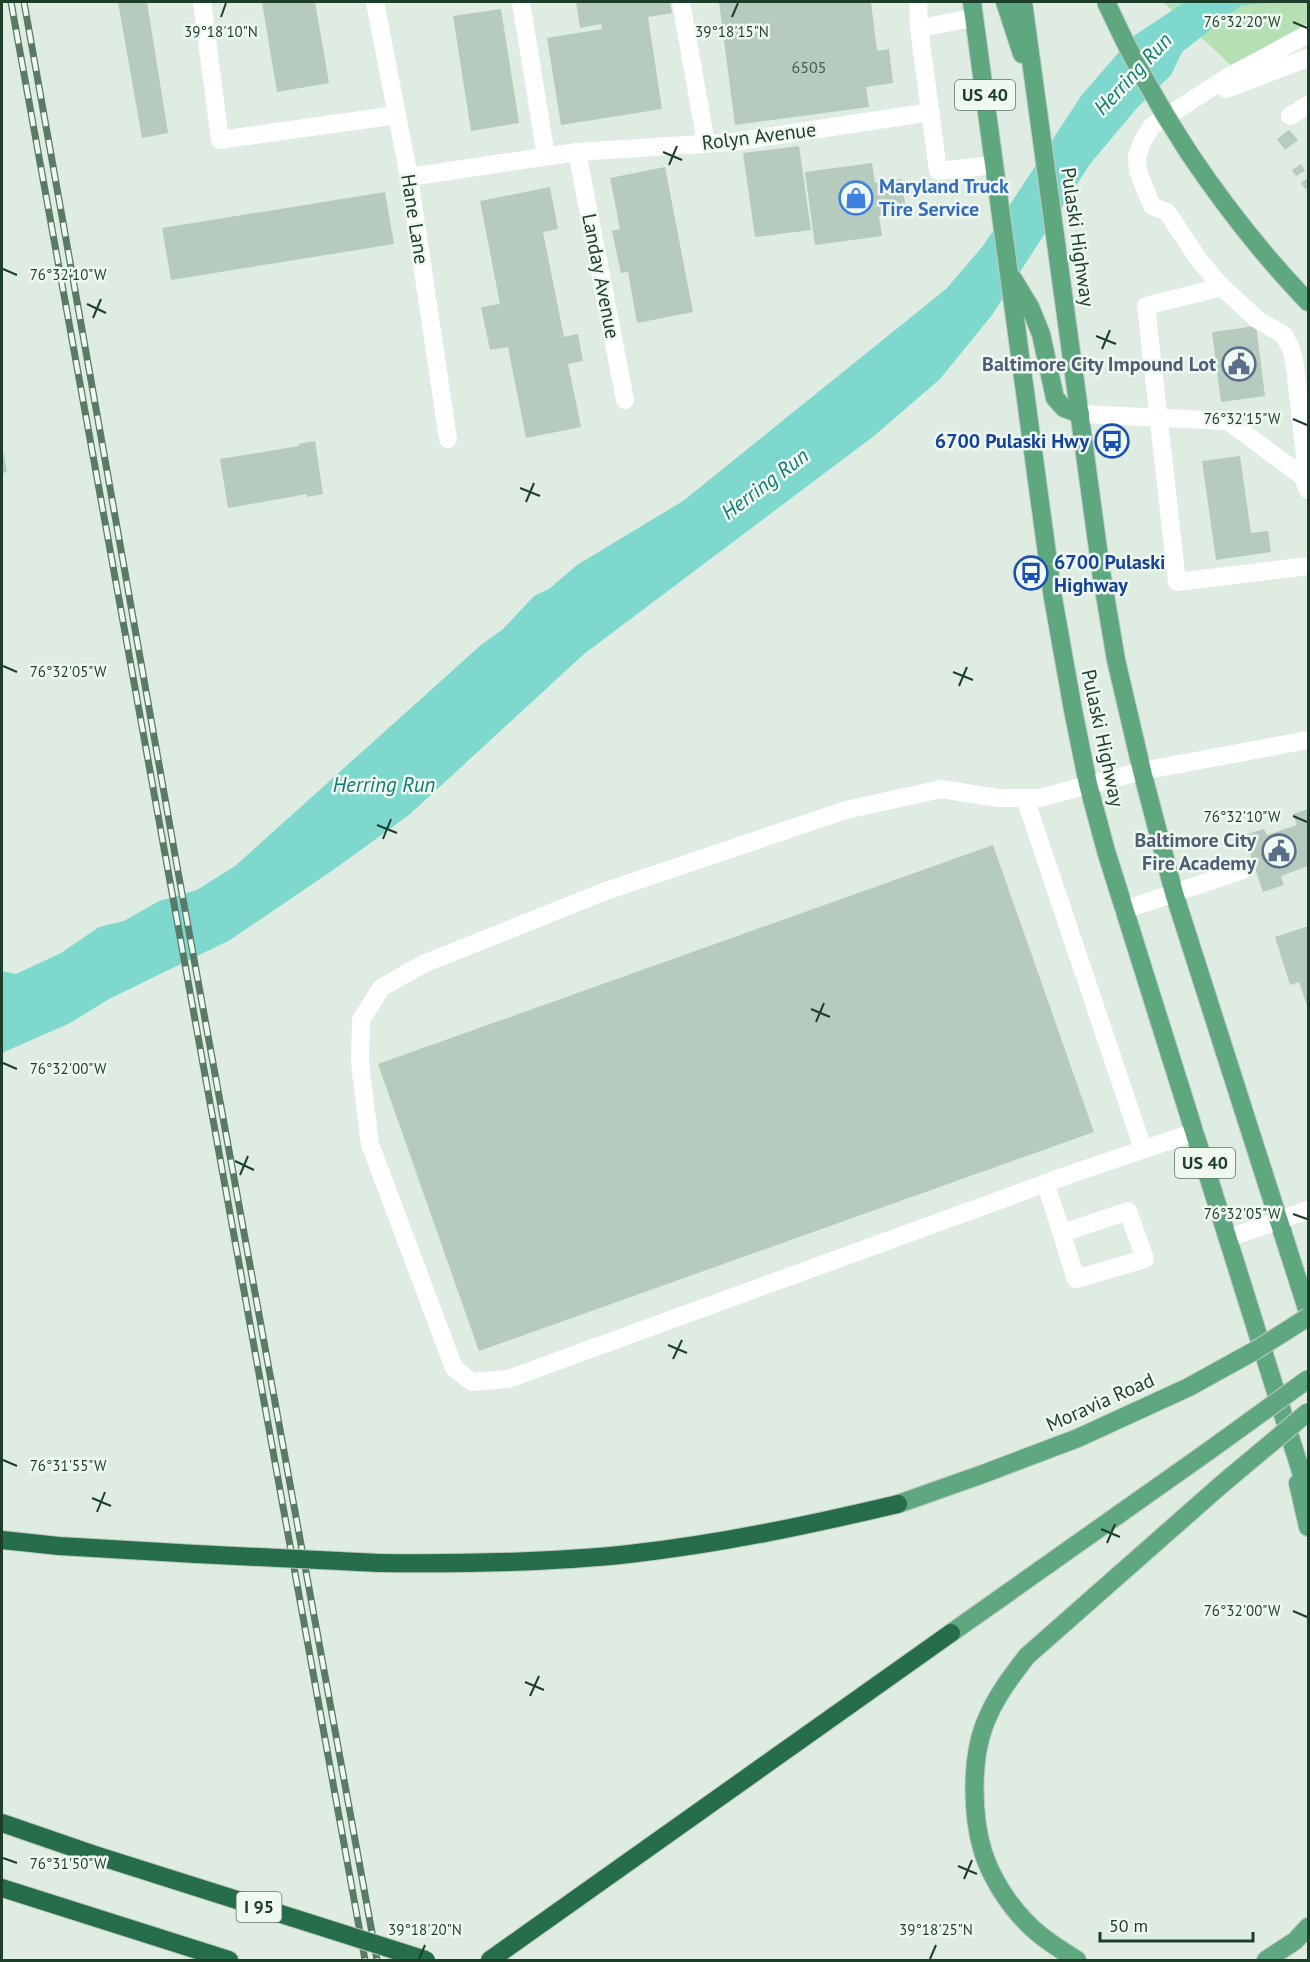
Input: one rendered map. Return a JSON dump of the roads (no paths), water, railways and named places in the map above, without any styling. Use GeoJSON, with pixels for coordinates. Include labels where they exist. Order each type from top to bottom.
{"type":"FeatureCollection","features":[{"type":"Feature","properties":{"kind":"highway"},"geometry":{"type":"LineString","coordinates":[[2,1540],[59,1546],[379,1563],[514,1562],[630,1554],[814,1524],[898,1504]]}},
{"type":"Feature","properties":{"kind":"highway"},"geometry":{"type":"LineString","coordinates":[[490,1960],[951,1633]]}},
{"type":"Feature","properties":{"kind":"highway","name":"I 95"},"geometry":{"type":"LineString","coordinates":[[2,1823],[92,1854],[426,1960]]}},
{"type":"Feature","properties":{"kind":"highway"},"geometry":{"type":"LineString","coordinates":[[2,1888],[229,1960]]}},
{"type":"Feature","properties":{"kind":"main road"},"geometry":{"type":"LineString","coordinates":[[1005,2],[1036,95]]}},
{"type":"Feature","properties":{"kind":"main road","name":"Pulaski Highway"},"geometry":{"type":"LineString","coordinates":[[1023,2],[1110,626],[1142,771],[1174,893],[1308,1312]]}},
{"type":"Feature","properties":{"kind":"main road"},"geometry":{"type":"LineString","coordinates":[[1106,2],[1157,105],[1189,153],[1222,202],[1256,246],[1308,302]]}},
{"type":"Feature","properties":{"kind":"main road","name":"Pulaski Highway"},"geometry":{"type":"LineString","coordinates":[[973,10],[1053,598],[1088,784],[1124,910],[1308,1494]]}},
{"type":"Feature","properties":{"kind":"main road"},"geometry":{"type":"LineString","coordinates":[[1008,273],[1030,307],[1041,334],[1055,398],[1064,408],[1080,414]]}},
{"type":"Feature","properties":{"kind":"main road","name":"Moravia Road"},"geometry":{"type":"LineString","coordinates":[[898,1504],[1078,1438],[1189,1387],[1256,1350],[1308,1317]]}},
{"type":"Feature","properties":{"kind":"main road"},"geometry":{"type":"LineString","coordinates":[[951,1633],[1308,1379]]}},
{"type":"Feature","properties":{"kind":"main road"},"geometry":{"type":"LineString","coordinates":[[1077,1960],[1054,1946],[1026,1922],[1002,1891],[983,1853],[976,1813],[975,1770],[984,1727],[1002,1688],[1027,1656],[1221,1485],[1308,1412]]}},
{"type":"Feature","properties":{"kind":"main road"},"geometry":{"type":"LineString","coordinates":[[1283,1417],[1308,1527]]}},
{"type":"Feature","properties":{"kind":"main road"},"geometry":{"type":"LineString","coordinates":[[1266,1960],[1295,1941],[1308,1927]]}},
{"type":"Feature","properties":{"kind":"lane"},"geometry":{"type":"LineString","coordinates":[[202,2],[220,140],[397,115]]}},
{"type":"Feature","properties":{"kind":"lane","name":"Hane Lane"},"geometry":{"type":"LineString","coordinates":[[375,2],[409,177],[448,439]]}},
{"type":"Feature","properties":{"kind":"lane"},"geometry":{"type":"LineString","coordinates":[[521,2],[546,156]]}},
{"type":"Feature","properties":{"kind":"lane"},"geometry":{"type":"LineString","coordinates":[[681,2],[706,143]]}},
{"type":"Feature","properties":{"kind":"lane"},"geometry":{"type":"LineString","coordinates":[[918,2],[938,171],[993,165]]}},
{"type":"Feature","properties":{"kind":"lane"},"geometry":{"type":"LineString","coordinates":[[920,28],[973,10]]}},
{"type":"Feature","properties":{"kind":"lane"},"geometry":{"type":"LineString","coordinates":[[1308,34],[1228,77],[1152,126],[1137,156],[1138,171],[1152,206],[1167,212],[1199,260],[1222,287],[1258,320],[1284,335],[1292,351],[1308,483]]}},
{"type":"Feature","properties":{"kind":"lane"},"geometry":{"type":"LineString","coordinates":[[1182,106],[1308,58]]}},
{"type":"Feature","properties":{"kind":"lane"},"geometry":{"type":"LineString","coordinates":[[1290,116],[1308,105]]}},
{"type":"Feature","properties":{"kind":"lane","name":"Rolyn Avenue"},"geometry":{"type":"LineString","coordinates":[[409,177],[577,152],[733,142],[931,112]]}},
{"type":"Feature","properties":{"kind":"lane","name":"Landay Avenue"},"geometry":{"type":"LineString","coordinates":[[577,152],[625,400]]}},
{"type":"Feature","properties":{"kind":"lane"},"geometry":{"type":"LineString","coordinates":[[1222,287],[1146,306],[1177,582],[1308,566]]}},
{"type":"Feature","properties":{"kind":"lane"},"geometry":{"type":"LineString","coordinates":[[1080,414],[1228,421],[1302,476],[1308,491]]}},
{"type":"Feature","properties":{"kind":"lane"},"geometry":{"type":"LineString","coordinates":[[1195,1132],[508,1379],[472,1382],[454,1368],[370,1144],[360,1063],[361,1020],[381,988],[423,964],[592,896],[846,810],[941,789],[998,798],[1039,798],[1142,771],[1308,740]]}},
{"type":"Feature","properties":{"kind":"lane"},"geometry":{"type":"LineString","coordinates":[[1025,798],[1143,1149]]}},
{"type":"Feature","properties":{"kind":"lane"},"geometry":{"type":"LineString","coordinates":[[1124,910],[1244,870]]}},
{"type":"Feature","properties":{"kind":"lane"},"geometry":{"type":"LineString","coordinates":[[1046,1184],[1076,1279],[1145,1259],[1128,1211],[1062,1233]]}},
{"type":"Feature","properties":{"kind":"lane"},"geometry":{"type":"LineString","coordinates":[[1229,1238],[1308,1210]]}},
{"type":"Feature","properties":{"kind":"water","name":"Herring Run"},"geometry":{"type":"Polygon","coordinates":[[[1185,2],[1280,2],[1242,5],[1182,52],[1171,75],[1136,109],[1090,164],[992,315],[940,379],[874,436],[584,654],[409,815],[333,870],[230,940],[109,999],[70,1023],[2,1053],[2,971],[16,974],[61,953],[99,927],[124,921],[159,901],[197,890],[235,866],[481,645],[503,629],[534,596],[549,589],[577,565],[683,501],[946,289],[983,246],[1081,96],[1132,37],[1185,2]]]}},
{"type":"Feature","properties":{"kind":"railway"},"geometry":{"type":"LineString","coordinates":[[11,2],[365,1960]]}},
{"type":"Feature","properties":{"kind":"railway"},"geometry":{"type":"LineString","coordinates":[[24,2],[177,866],[377,1960]]}},
{"type":"Feature","properties":{"kind":"place","name":"Maryland Truck Tire Service"},"geometry":{"type":"Point","coordinates":[856,198]}},
{"type":"Feature","properties":{"kind":"place","name":"Baltimore City Impound Lot"},"geometry":{"type":"Point","coordinates":[1239,364]}},
{"type":"Feature","properties":{"kind":"place","name":"6700 Pulaski Hwy"},"geometry":{"type":"Point","coordinates":[1112,441]}},
{"type":"Feature","properties":{"kind":"place","name":"6700 Pulaski Highway"},"geometry":{"type":"Point","coordinates":[1031,573]}},
{"type":"Feature","properties":{"kind":"place","name":"Baltimore City Fire Academy"},"geometry":{"type":"Point","coordinates":[1279,851]}}]}
